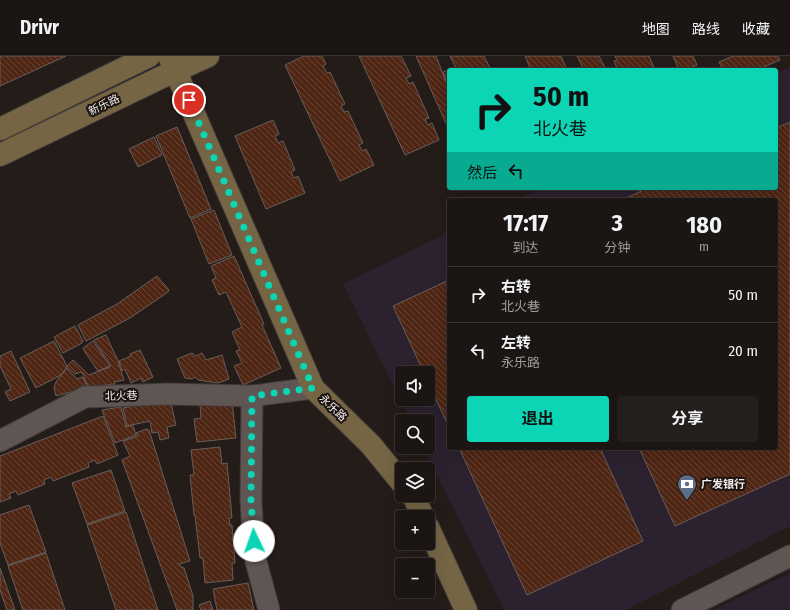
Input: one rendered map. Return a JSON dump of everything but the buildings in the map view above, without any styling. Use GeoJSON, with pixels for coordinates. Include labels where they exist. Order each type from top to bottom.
{"type":"FeatureCollection","features":[{"type":"Feature","properties":{"kind":"street"},"geometry":{"type":"LineString","coordinates":[[0,129],[149,56]]}},
{"type":"Feature","properties":{"kind":"street","name":"新乐路"},"geometry":{"type":"LineString","coordinates":[[0,155],[172,63],[208,56]]}},
{"type":"Feature","properties":{"kind":"street","name":"永乐路"},"geometry":{"type":"LineString","coordinates":[[172,63],[313,388],[371,445],[395,474]]}},
{"type":"Feature","properties":{"kind":"street","name":"北火巷"},"geometry":{"type":"LineString","coordinates":[[0,441],[85,397],[167,394],[252,396],[313,388]]}},
{"type":"Feature","properties":{"kind":"street"},"geometry":{"type":"LineString","coordinates":[[252,396],[251,500],[254,554],[269,610]]}},
{"type":"Feature","properties":{"kind":"street"},"geometry":{"type":"LineString","coordinates":[[435,542],[466,610]]}},
{"type":"Feature","properties":{"kind":"street"},"geometry":{"type":"LineString","coordinates":[[682,610],[790,556]]}},
{"type":"Feature","properties":{"kind":"shaded area"},"geometry":{"type":"Polygon","coordinates":[[[790,67],[790,526],[626,610],[504,610],[435,471],[435,462],[430,462],[426,454],[435,454],[435,414],[408,414],[404,406],[435,406],[435,366],[395,366],[395,389],[343,284],[447,233],[447,450],[778,450],[778,198],[520,198],[537,190],[778,190],[778,73],[790,67]]]}},
{"type":"Feature","properties":{"kind":"shaded area"},"geometry":{"type":"Polygon","coordinates":[[[790,573],[790,610],[713,610],[790,573]]]}},
{"type":"Feature","properties":{"kind":"place","name":"广发银行"},"geometry":{"type":"Point","coordinates":[687,501]}},
{"type":"Feature","properties":{"kind":"route"},"geometry":{"type":"LineString","coordinates":[[189,100],[313,388],[252,396],[251,500],[254,541]]}}]}
